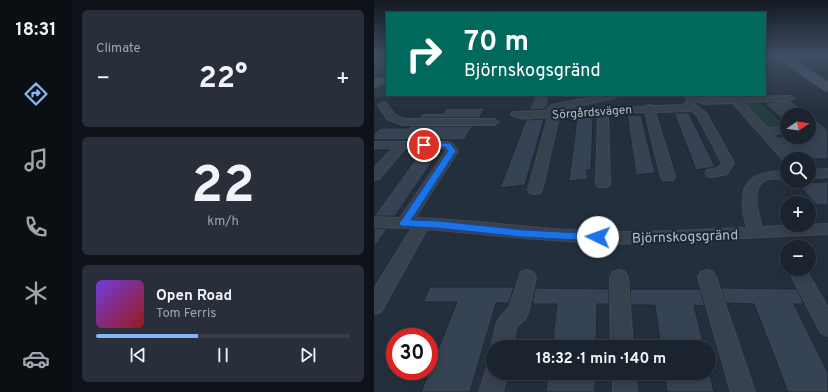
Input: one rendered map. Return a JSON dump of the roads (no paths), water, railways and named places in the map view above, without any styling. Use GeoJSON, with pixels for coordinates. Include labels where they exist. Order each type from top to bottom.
{"type":"FeatureCollection","features":[{"type":"Feature","properties":{"kind":"street"},"geometry":{"type":"LineString","coordinates":[[808,74],[828,87]]}},
{"type":"Feature","properties":{"kind":"street"},"geometry":{"type":"LineString","coordinates":[[374,83],[386,80]]}},
{"type":"Feature","properties":{"kind":"street","name":"Sörgårdsvägen"},"geometry":{"type":"LineString","coordinates":[[552,96],[554,111]]}},
{"type":"Feature","properties":{"kind":"street","name":"Sörgårdsvägen"},"geometry":{"type":"LineString","coordinates":[[554,111],[599,96]]}},
{"type":"Feature","properties":{"kind":"street","name":"Sörgårdsvägen"},"geometry":{"type":"LineString","coordinates":[[554,111],[603,112],[649,108],[691,100],[789,98]]}},
{"type":"Feature","properties":{"kind":"street"},"geometry":{"type":"LineString","coordinates":[[691,100],[701,112],[728,163],[722,171],[712,173]]}},
{"type":"Feature","properties":{"kind":"street"},"geometry":{"type":"LineString","coordinates":[[736,100],[782,152]]}},
{"type":"Feature","properties":{"kind":"street"},"geometry":{"type":"LineString","coordinates":[[383,105],[391,117],[402,122],[494,122]]}},
{"type":"Feature","properties":{"kind":"street"},"geometry":{"type":"LineString","coordinates":[[649,108],[668,177]]}},
{"type":"Feature","properties":{"kind":"street"},"geometry":{"type":"LineString","coordinates":[[534,190],[554,111]]}},
{"type":"Feature","properties":{"kind":"street"},"geometry":{"type":"LineString","coordinates":[[603,112],[604,184]]}},
{"type":"Feature","properties":{"kind":"street"},"geometry":{"type":"LineString","coordinates":[[374,176],[431,122]]}},
{"type":"Feature","properties":{"kind":"street"},"geometry":{"type":"LineString","coordinates":[[764,131],[780,130]]}},
{"type":"Feature","properties":{"kind":"street"},"geometry":{"type":"LineString","coordinates":[[374,145],[448,145],[452,151],[404,223]]}},
{"type":"Feature","properties":{"kind":"street"},"geometry":{"type":"LineString","coordinates":[[816,174],[828,173]]}},
{"type":"Feature","properties":{"kind":"street"},"geometry":{"type":"LineString","coordinates":[[756,233],[750,214],[751,189],[758,179],[764,176],[780,175]]}},
{"type":"Feature","properties":{"kind":"street","name":"Björnskogsgränd"},"geometry":{"type":"LineString","coordinates":[[374,222],[468,227],[523,233],[613,238],[828,229]]}},
{"type":"Feature","properties":{"kind":"street"},"geometry":{"type":"LineString","coordinates":[[374,306],[422,224]]}},
{"type":"Feature","properties":{"kind":"street"},"geometry":{"type":"LineString","coordinates":[[503,340],[507,323],[518,313],[527,277]]}},
{"type":"Feature","properties":{"kind":"street"},"geometry":{"type":"LineString","coordinates":[[619,277],[622,340]]}},
{"type":"Feature","properties":{"kind":"street"},"geometry":{"type":"LineString","coordinates":[[707,277],[743,392]]}},
{"type":"Feature","properties":{"kind":"street"},"geometry":{"type":"LineString","coordinates":[[801,277],[828,327]]}},
{"type":"Feature","properties":{"kind":"street"},"geometry":{"type":"LineString","coordinates":[[491,392],[494,380]]}},
{"type":"Feature","properties":{"kind":"street"},"geometry":{"type":"LineString","coordinates":[[624,380],[624,392]]}}]}
